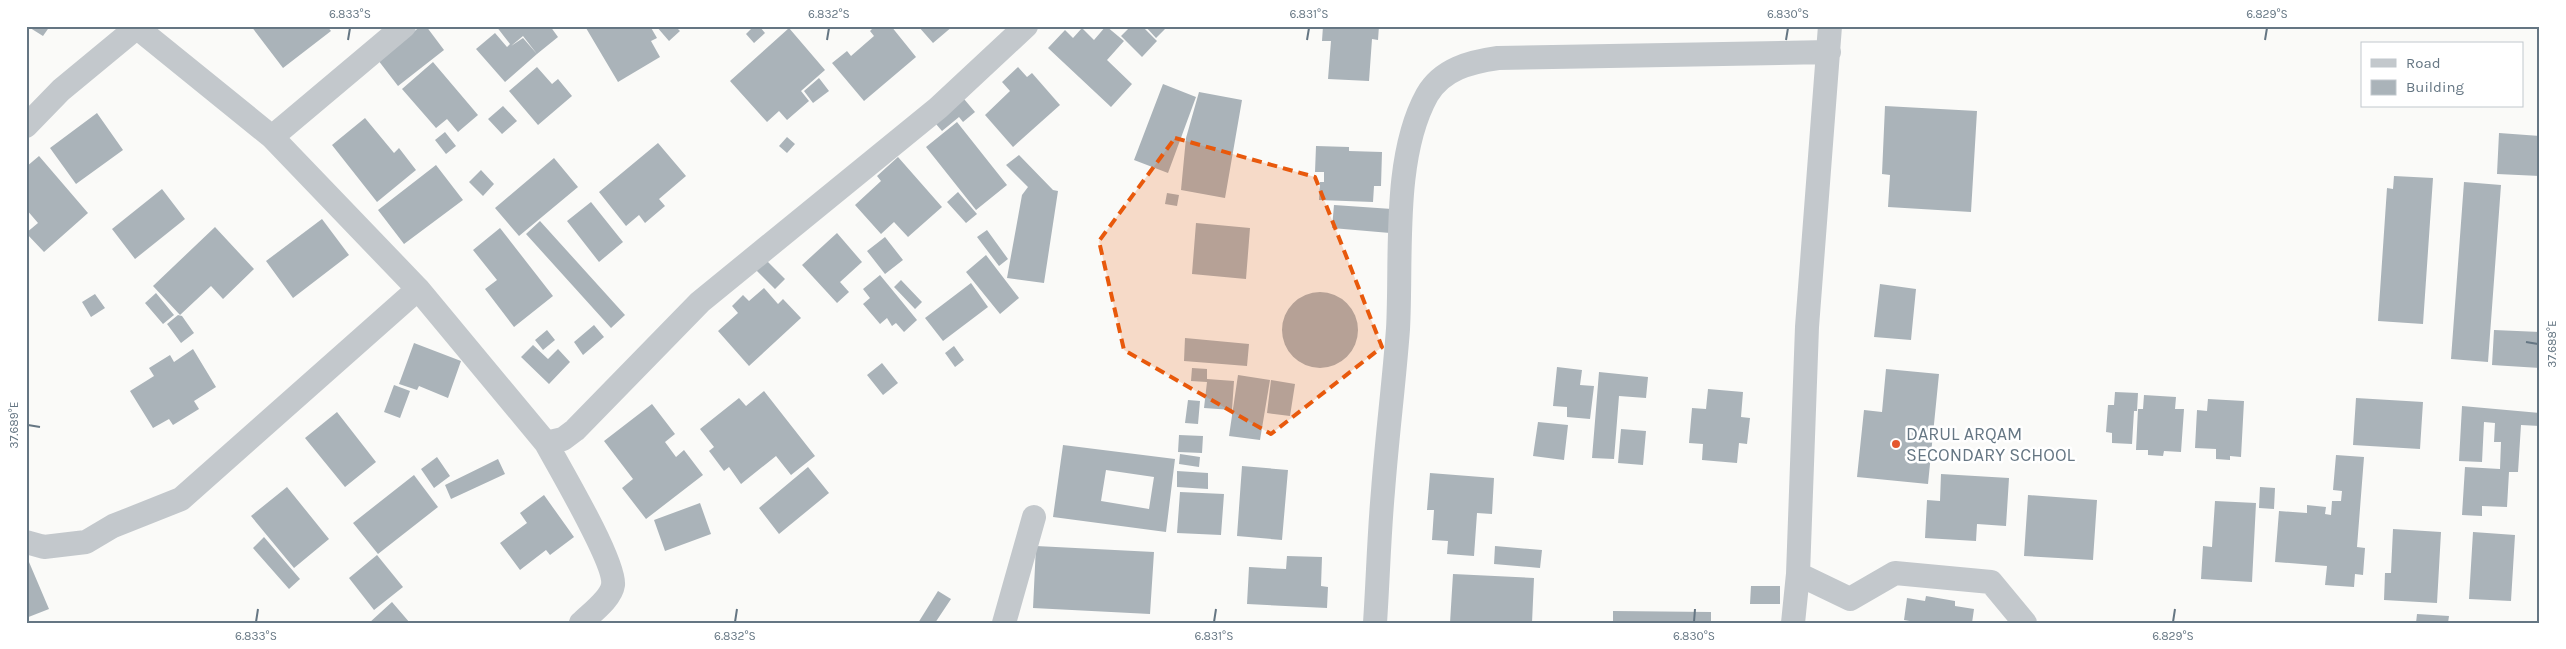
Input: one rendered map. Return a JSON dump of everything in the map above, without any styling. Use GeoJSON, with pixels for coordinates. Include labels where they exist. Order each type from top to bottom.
{"type":"FeatureCollection","features":[{"type":"Feature","properties":{"kind":"street"},"geometry":{"type":"LineString","coordinates":[[272,137],[404,26]]}},
{"type":"Feature","properties":{"kind":"street"},"geometry":{"type":"LineString","coordinates":[[546,442],[563,439],[576,430],[700,302],[938,108],[1026,26]]}},
{"type":"Feature","properties":{"kind":"street"},"geometry":{"type":"LineString","coordinates":[[1793,623],[1798,574],[1807,327],[1830,26]]}},
{"type":"Feature","properties":{"kind":"street"},"geometry":{"type":"LineString","coordinates":[[26,126],[61,90],[136,27],[272,137],[418,289],[546,442],[588,518],[613,578],[610,594],[581,623]]}},
{"type":"Feature","properties":{"kind":"street"},"geometry":{"type":"LineString","coordinates":[[1375,623],[1382,492],[1398,330],[1407,152],[1416,120],[1428,94],[1445,74],[1475,62],[1498,58],[1829,52]]}},
{"type":"Feature","properties":{"kind":"street"},"geometry":{"type":"LineString","coordinates":[[26,542],[44,548],[86,542],[113,526],[181,499],[310,387],[418,289]]}},
{"type":"Feature","properties":{"kind":"street"},"geometry":{"type":"LineString","coordinates":[[1004,623],[1034,517]]}},
{"type":"Feature","properties":{"kind":"street"},"geometry":{"type":"LineString","coordinates":[[1798,574],[1850,599],[1895,573],[1991,582],[2025,623]]}},
{"type":"Feature","properties":{"kind":"highlighted area"},"geometry":{"type":"Polygon","coordinates":[[[1175,138],[1315,177],[1382,347],[1271,434],[1124,350],[1099,241],[1175,138]]]}},
{"type":"Feature","properties":{"kind":"building"},"geometry":{"type":"Polygon","coordinates":[[[27,26],[50,26],[43,36],[27,26]]]}},
{"type":"Feature","properties":{"kind":"building"},"geometry":{"type":"Polygon","coordinates":[[[251,26],[327,26],[331,31],[283,68],[251,26]]]}},
{"type":"Feature","properties":{"kind":"building"},"geometry":{"type":"Polygon","coordinates":[[[421,26],[426,26],[444,50],[398,86],[378,60],[421,26]]]}},
{"type":"Feature","properties":{"kind":"building"},"geometry":{"type":"Polygon","coordinates":[[[496,26],[550,26],[558,37],[505,82],[476,49],[495,33],[507,47],[510,44],[496,26]],[[523,36],[511,46],[523,38],[537,54],[523,36]]]}},
{"type":"Feature","properties":{"kind":"building"},"geometry":{"type":"Polygon","coordinates":[[[590,26],[650,26],[657,38],[651,41],[660,57],[618,82],[586,28],[590,26]]]}},
{"type":"Feature","properties":{"kind":"building"},"geometry":{"type":"Polygon","coordinates":[[[656,26],[675,26],[680,31],[669,41],[656,26]]]}},
{"type":"Feature","properties":{"kind":"building"},"geometry":{"type":"Polygon","coordinates":[[[754,26],[759,26],[765,33],[754,43],[746,34],[754,26]]]}},
{"type":"Feature","properties":{"kind":"building"},"geometry":{"type":"Polygon","coordinates":[[[875,26],[891,26],[916,57],[864,101],[832,63],[847,51],[851,56],[874,36],[870,31],[875,26]]]}},
{"type":"Feature","properties":{"kind":"building"},"geometry":{"type":"Polygon","coordinates":[[[918,26],[953,26],[933,43],[918,26]]]}},
{"type":"Feature","properties":{"kind":"building"},"geometry":{"type":"Polygon","coordinates":[[[1106,26],[1124,41],[1107,60],[1132,84],[1111,107],[1048,48],[1065,30],[1073,38],[1082,28],[1094,40],[1106,26]]]}},
{"type":"Feature","properties":{"kind":"building"},"geometry":{"type":"Polygon","coordinates":[[[1131,26],[1142,26],[1157,41],[1142,57],[1121,36],[1131,26]]]}},
{"type":"Feature","properties":{"kind":"building"},"geometry":{"type":"Polygon","coordinates":[[[1145,26],[1162,26],[1165,29],[1156,38],[1145,26]]]}},
{"type":"Feature","properties":{"kind":"building"},"geometry":{"type":"Polygon","coordinates":[[[1323,26],[1379,26],[1378,40],[1372,39],[1369,81],[1328,79],[1331,41],[1322,41],[1323,26]]]}},
{"type":"Feature","properties":{"kind":"building"},"geometry":{"type":"Polygon","coordinates":[[[789,28],[825,70],[801,91],[809,101],[787,120],[779,111],[767,122],[730,81],[789,28]]]}},
{"type":"Feature","properties":{"kind":"building"},"geometry":{"type":"Polygon","coordinates":[[[433,62],[478,115],[458,132],[447,119],[436,128],[402,89],[433,62]]]}},
{"type":"Feature","properties":{"kind":"building"},"geometry":{"type":"Polygon","coordinates":[[[537,67],[552,84],[558,79],[572,96],[538,125],[509,91],[537,67]]]}},
{"type":"Feature","properties":{"kind":"building"},"geometry":{"type":"Polygon","coordinates":[[[1018,67],[1027,77],[1032,73],[1060,105],[1013,147],[985,115],[1010,91],[1002,82],[1018,67]]]}},
{"type":"Feature","properties":{"kind":"building"},"geometry":{"type":"Polygon","coordinates":[[[819,78],[829,91],[813,103],[804,91],[819,78]]]}},
{"type":"Feature","properties":{"kind":"building"},"geometry":{"type":"Polygon","coordinates":[[[1163,84],[1196,97],[1168,173],[1134,160],[1163,84]]]}},
{"type":"Feature","properties":{"kind":"building"},"geometry":{"type":"Polygon","coordinates":[[[1199,92],[1242,100],[1225,198],[1181,190],[1186,138],[1199,92]]]}},
{"type":"Feature","properties":{"kind":"building"},"geometry":{"type":"Polygon","coordinates":[[[959,93],[975,112],[963,122],[959,117],[942,131],[930,117],[959,93]]]}},
{"type":"Feature","properties":{"kind":"building"},"geometry":{"type":"Polygon","coordinates":[[[503,106],[517,121],[502,134],[488,119],[503,106]]]}},
{"type":"Feature","properties":{"kind":"building"},"geometry":{"type":"Polygon","coordinates":[[[1885,106],[1977,111],[1971,212],[1888,207],[1890,175],[1882,174],[1885,106]]]}},
{"type":"Feature","properties":{"kind":"building"},"geometry":{"type":"Polygon","coordinates":[[[97,113],[123,150],[76,184],[50,148],[97,113]]]}},
{"type":"Feature","properties":{"kind":"building"},"geometry":{"type":"Polygon","coordinates":[[[365,118],[394,153],[399,148],[416,170],[377,202],[332,145],[365,118]]]}},
{"type":"Feature","properties":{"kind":"building"},"geometry":{"type":"Polygon","coordinates":[[[957,122],[1007,185],[976,210],[926,147],[957,122]]]}},
{"type":"Feature","properties":{"kind":"building"},"geometry":{"type":"Polygon","coordinates":[[[445,132],[456,146],[446,154],[435,140],[445,132]]]}},
{"type":"Feature","properties":{"kind":"building"},"geometry":{"type":"Polygon","coordinates":[[[2499,133],[2540,136],[2540,176],[2497,174],[2499,133]]]}},
{"type":"Feature","properties":{"kind":"building"},"geometry":{"type":"Polygon","coordinates":[[[787,137],[795,144],[787,153],[779,146],[787,137]]]}},
{"type":"Feature","properties":{"kind":"building"},"geometry":{"type":"Polygon","coordinates":[[[658,143],[686,176],[659,199],[665,206],[645,223],[639,215],[626,226],[599,192],[658,143]]]}},
{"type":"Feature","properties":{"kind":"building"},"geometry":{"type":"Polygon","coordinates":[[[1316,146],[1349,147],[1349,151],[1382,152],[1381,186],[1374,186],[1373,202],[1319,200],[1320,182],[1324,182],[1324,172],[1315,172],[1316,146]]]}},
{"type":"Feature","properties":{"kind":"building"},"geometry":{"type":"Polygon","coordinates":[[[1019,155],[1053,190],[1058,191],[1044,283],[1007,278],[1022,195],[1028,187],[1006,165],[1019,155]]]}},
{"type":"Feature","properties":{"kind":"building"},"geometry":{"type":"Polygon","coordinates":[[[39,156],[88,213],[44,252],[26,233],[38,223],[26,209],[26,167],[39,156]]]}},
{"type":"Feature","properties":{"kind":"building"},"geometry":{"type":"Polygon","coordinates":[[[898,157],[942,207],[908,237],[894,222],[881,234],[855,205],[881,181],[877,176],[898,157]]]}},
{"type":"Feature","properties":{"kind":"building"},"geometry":{"type":"Polygon","coordinates":[[[554,158],[578,187],[519,236],[495,208],[554,158]]]}},
{"type":"Feature","properties":{"kind":"building"},"geometry":{"type":"Polygon","coordinates":[[[436,165],[463,200],[404,244],[378,210],[436,165]]]}},
{"type":"Feature","properties":{"kind":"building"},"geometry":{"type":"Polygon","coordinates":[[[481,170],[494,184],[483,196],[469,182],[481,170]]]}},
{"type":"Feature","properties":{"kind":"building"},"geometry":{"type":"Polygon","coordinates":[[[2394,176],[2433,178],[2423,324],[2378,321],[2387,188],[2393,189],[2394,176]]]}},
{"type":"Feature","properties":{"kind":"building"},"geometry":{"type":"Polygon","coordinates":[[[2464,182],[2501,185],[2488,362],[2451,359],[2464,182]]]}},
{"type":"Feature","properties":{"kind":"building"},"geometry":{"type":"Polygon","coordinates":[[[162,189],[185,219],[135,259],[112,229],[162,189]]]}},
{"type":"Feature","properties":{"kind":"building"},"geometry":{"type":"Polygon","coordinates":[[[958,192],[977,214],[966,223],[947,202],[958,192]]]}},
{"type":"Feature","properties":{"kind":"building"},"geometry":{"type":"Polygon","coordinates":[[[1167,193],[1179,195],[1177,206],[1165,204],[1167,193]]]}},
{"type":"Feature","properties":{"kind":"building"},"geometry":{"type":"Polygon","coordinates":[[[591,202],[623,242],[599,262],[567,221],[591,202]]]}},
{"type":"Feature","properties":{"kind":"building"},"geometry":{"type":"Polygon","coordinates":[[[1334,205],[1392,209],[1390,233],[1332,228],[1334,205]]]}},
{"type":"Feature","properties":{"kind":"building"},"geometry":{"type":"Polygon","coordinates":[[[322,219],[349,255],[293,298],[266,261],[322,219]]]}},
{"type":"Feature","properties":{"kind":"building"},"geometry":{"type":"Polygon","coordinates":[[[540,221],[625,315],[611,328],[526,234],[540,221]]]}},
{"type":"Feature","properties":{"kind":"building"},"geometry":{"type":"Polygon","coordinates":[[[1196,223],[1250,228],[1246,279],[1192,274],[1196,223]]]}},
{"type":"Feature","properties":{"kind":"building"},"geometry":{"type":"Polygon","coordinates":[[[215,227],[254,269],[223,299],[211,286],[180,315],[153,286],[215,227]]]}},
{"type":"Feature","properties":{"kind":"building"},"geometry":{"type":"Polygon","coordinates":[[[500,228],[553,296],[514,327],[485,289],[497,280],[473,250],[500,228]]]}},
{"type":"Feature","properties":{"kind":"building"},"geometry":{"type":"Polygon","coordinates":[[[987,230],[1008,259],[999,266],[977,237],[987,230]]]}},
{"type":"Feature","properties":{"kind":"building"},"geometry":{"type":"Polygon","coordinates":[[[837,233],[862,262],[840,282],[849,292],[837,303],[802,265],[837,233]]]}},
{"type":"Feature","properties":{"kind":"building"},"geometry":{"type":"Polygon","coordinates":[[[885,237],[903,260],[885,274],[867,251],[885,237]]]}},
{"type":"Feature","properties":{"kind":"building"},"geometry":{"type":"Polygon","coordinates":[[[986,255],[1019,298],[1000,314],[966,272],[986,255]]]}},
{"type":"Feature","properties":{"kind":"building"},"geometry":{"type":"Polygon","coordinates":[[[762,256],[785,279],[775,289],[752,266],[762,256]]]}},
{"type":"Feature","properties":{"kind":"building"},"geometry":{"type":"Polygon","coordinates":[[[880,275],[917,320],[904,332],[896,323],[892,326],[887,318],[880,324],[863,304],[870,298],[863,289],[880,275]]]}},
{"type":"Feature","properties":{"kind":"building"},"geometry":{"type":"Polygon","coordinates":[[[901,280],[922,302],[915,309],[894,287],[901,280]]]}},
{"type":"Feature","properties":{"kind":"building"},"geometry":{"type":"Polygon","coordinates":[[[971,283],[988,307],[943,341],[925,318],[971,283]]]}},
{"type":"Feature","properties":{"kind":"building"},"geometry":{"type":"Polygon","coordinates":[[[1880,284],[1916,289],[1911,340],[1874,337],[1880,284]]]}},
{"type":"Feature","properties":{"kind":"building"},"geometry":{"type":"Polygon","coordinates":[[[764,288],[778,304],[783,299],[801,318],[749,366],[718,331],[738,313],[732,306],[743,295],[749,301],[764,288]]]}},
{"type":"Feature","properties":{"kind":"building"},"geometry":{"type":"Polygon","coordinates":[[[1320,292],[1334,295],[1347,303],[1355,316],[1358,330],[1355,344],[1347,357],[1334,365],[1320,368],[1306,365],[1293,357],[1285,344],[1282,330],[1285,316],[1293,303],[1306,295],[1320,292]]]}},
{"type":"Feature","properties":{"kind":"building"},"geometry":{"type":"Polygon","coordinates":[[[156,293],[174,315],[163,324],[145,303],[156,293]]]}},
{"type":"Feature","properties":{"kind":"building"},"geometry":{"type":"Polygon","coordinates":[[[95,294],[105,308],[91,317],[82,302],[95,294]]]}},
{"type":"Feature","properties":{"kind":"building"},"geometry":{"type":"Polygon","coordinates":[[[178,315],[182,316],[194,333],[181,343],[167,324],[178,315]]]}},
{"type":"Feature","properties":{"kind":"building"},"geometry":{"type":"Polygon","coordinates":[[[594,325],[604,337],[583,355],[574,342],[594,325]]]}},
{"type":"Feature","properties":{"kind":"building"},"geometry":{"type":"Polygon","coordinates":[[[547,330],[555,340],[543,350],[535,340],[547,330]]]}},
{"type":"Feature","properties":{"kind":"building"},"geometry":{"type":"Polygon","coordinates":[[[2494,330],[2540,332],[2540,368],[2492,365],[2494,330]]]}},
{"type":"Feature","properties":{"kind":"building"},"geometry":{"type":"Polygon","coordinates":[[[1185,338],[1249,344],[1247,366],[1184,361],[1185,338]]]}},
{"type":"Feature","properties":{"kind":"building"},"geometry":{"type":"Polygon","coordinates":[[[414,343],[461,361],[448,398],[419,386],[417,390],[399,384],[414,343]]]}},
{"type":"Feature","properties":{"kind":"building"},"geometry":{"type":"Polygon","coordinates":[[[533,345],[548,359],[558,349],[570,362],[549,384],[521,357],[533,345]]]}},
{"type":"Feature","properties":{"kind":"building"},"geometry":{"type":"Polygon","coordinates":[[[954,346],[964,360],[955,367],[945,353],[954,346]]]}},
{"type":"Feature","properties":{"kind":"building"},"geometry":{"type":"Polygon","coordinates":[[[193,349],[216,387],[194,401],[199,409],[173,425],[169,419],[153,428],[130,391],[154,376],[149,368],[170,355],[174,362],[193,349]]]}},
{"type":"Feature","properties":{"kind":"building"},"geometry":{"type":"Polygon","coordinates":[[[882,363],[898,383],[883,395],[867,375],[882,363]]]}},
{"type":"Feature","properties":{"kind":"building"},"geometry":{"type":"Polygon","coordinates":[[[1557,367],[1582,370],[1580,385],[1594,386],[1590,419],[1567,417],[1567,407],[1553,406],[1557,367]]]}},
{"type":"Feature","properties":{"kind":"building"},"geometry":{"type":"Polygon","coordinates":[[[1192,368],[1207,369],[1207,379],[1234,381],[1232,410],[1204,408],[1207,382],[1191,381],[1192,368]]]}},
{"type":"Feature","properties":{"kind":"building","name":"DARUL ARQAM SECONDARY SCHOOL"},"geometry":{"type":"Polygon","coordinates":[[[1886,369],[1939,374],[1928,484],[1857,477],[1864,410],[1882,412],[1886,369]]]}},
{"type":"Feature","properties":{"kind":"building"},"geometry":{"type":"Polygon","coordinates":[[[1599,372],[1648,377],[1646,398],[1619,396],[1614,459],[1592,458],[1599,372]]]}},
{"type":"Feature","properties":{"kind":"building"},"geometry":{"type":"Polygon","coordinates":[[[1238,375],[1270,380],[1260,440],[1229,436],[1238,375]]]}},
{"type":"Feature","properties":{"kind":"building"},"geometry":{"type":"Polygon","coordinates":[[[1271,380],[1295,384],[1290,416],[1267,413],[1271,380]]]}},
{"type":"Feature","properties":{"kind":"building"},"geometry":{"type":"Polygon","coordinates":[[[394,385],[410,391],[400,418],[384,412],[394,385]]]}},
{"type":"Feature","properties":{"kind":"building"},"geometry":{"type":"Polygon","coordinates":[[[1708,389],[1743,392],[1741,417],[1750,418],[1747,444],[1739,443],[1737,463],[1702,460],[1703,444],[1689,443],[1692,408],[1706,409],[1708,389]]]}},
{"type":"Feature","properties":{"kind":"building"},"geometry":{"type":"Polygon","coordinates":[[[764,391],[815,456],[791,475],[776,456],[741,484],[729,467],[724,471],[709,451],[714,447],[700,429],[739,398],[746,406],[764,391]]]}},
{"type":"Feature","properties":{"kind":"building"},"geometry":{"type":"Polygon","coordinates":[[[2115,392],[2138,393],[2137,411],[2134,411],[2132,444],[2112,443],[2112,433],[2106,432],[2108,405],[2114,405],[2115,392]]]}},
{"type":"Feature","properties":{"kind":"building"},"geometry":{"type":"Polygon","coordinates":[[[2144,395],[2176,397],[2175,409],[2184,409],[2181,452],[2164,451],[2163,456],[2148,455],[2148,450],[2136,450],[2138,409],[2143,409],[2144,395]]]}},
{"type":"Feature","properties":{"kind":"building"},"geometry":{"type":"Polygon","coordinates":[[[2356,398],[2423,402],[2420,449],[2353,445],[2356,398]]]}},
{"type":"Feature","properties":{"kind":"building"},"geometry":{"type":"Polygon","coordinates":[[[2208,399],[2244,401],[2241,457],[2230,456],[2230,460],[2216,459],[2216,449],[2195,448],[2197,410],[2207,411],[2208,399]]]}},
{"type":"Feature","properties":{"kind":"building"},"geometry":{"type":"Polygon","coordinates":[[[1188,400],[1200,401],[1198,424],[1185,423],[1188,400]]]}},
{"type":"Feature","properties":{"kind":"building"},"geometry":{"type":"Polygon","coordinates":[[[652,404],[675,434],[665,442],[676,457],[684,450],[703,475],[646,519],[622,488],[633,479],[604,441],[652,404]]]}},
{"type":"Feature","properties":{"kind":"building"},"geometry":{"type":"Polygon","coordinates":[[[2462,406],[2540,413],[2540,426],[2521,425],[2518,472],[2509,472],[2507,507],[2482,506],[2482,516],[2462,515],[2465,467],[2500,469],[2501,442],[2494,442],[2495,423],[2484,422],[2482,462],[2459,461],[2462,406]]]}},
{"type":"Feature","properties":{"kind":"building"},"geometry":{"type":"Polygon","coordinates":[[[337,412],[376,462],[345,487],[305,438],[337,412]]]}},
{"type":"Feature","properties":{"kind":"building"},"geometry":{"type":"Polygon","coordinates":[[[1538,422],[1568,425],[1564,460],[1533,456],[1538,422]]]}},
{"type":"Feature","properties":{"kind":"building"},"geometry":{"type":"Polygon","coordinates":[[[1621,429],[1646,431],[1643,465],[1618,463],[1621,429]]]}},
{"type":"Feature","properties":{"kind":"building"},"geometry":{"type":"Polygon","coordinates":[[[1179,435],[1203,436],[1202,453],[1178,452],[1179,435]]]}},
{"type":"Feature","properties":{"kind":"building"},"geometry":{"type":"Polygon","coordinates":[[[1063,445],[1175,459],[1166,532],[1053,517],[1063,445]],[[1106,470],[1101,501],[1149,509],[1154,477],[1106,470]]]}},
{"type":"Feature","properties":{"kind":"building"},"geometry":{"type":"Polygon","coordinates":[[[1180,454],[1200,457],[1199,467],[1179,464],[1180,454]]]}},
{"type":"Feature","properties":{"kind":"building"},"geometry":{"type":"Polygon","coordinates":[[[2336,455],[2364,457],[2357,547],[2365,548],[2363,575],[2355,574],[2354,587],[2325,585],[2327,566],[2275,562],[2279,511],[2307,513],[2307,505],[2326,507],[2325,514],[2331,515],[2332,501],[2341,501],[2342,491],[2333,490],[2336,455]]]}},
{"type":"Feature","properties":{"kind":"building"},"geometry":{"type":"Polygon","coordinates":[[[437,457],[450,476],[434,488],[421,469],[437,457]]]}},
{"type":"Feature","properties":{"kind":"building"},"geometry":{"type":"Polygon","coordinates":[[[498,459],[505,474],[451,499],[445,485],[498,459]]]}},
{"type":"Feature","properties":{"kind":"building"},"geometry":{"type":"Polygon","coordinates":[[[1242,466],[1288,470],[1282,540],[1237,536],[1242,466]]]}},
{"type":"Feature","properties":{"kind":"building"},"geometry":{"type":"Polygon","coordinates":[[[808,467],[829,493],[779,534],[759,508],[808,467]]]}},
{"type":"Feature","properties":{"kind":"building"},"geometry":{"type":"Polygon","coordinates":[[[1177,471],[1208,473],[1208,489],[1177,487],[1177,471]]]}},
{"type":"Feature","properties":{"kind":"building"},"geometry":{"type":"Polygon","coordinates":[[[1430,473],[1494,478],[1492,514],[1477,513],[1474,556],[1447,554],[1448,541],[1432,540],[1434,510],[1427,510],[1430,473]]]}},
{"type":"Feature","properties":{"kind":"building","name":"DARUL ARQAM SECONDARY SCHOOL"},"geometry":{"type":"Polygon","coordinates":[[[1941,474],[2009,478],[2006,526],[1977,524],[1976,541],[1925,538],[1927,500],[1940,501],[1941,474]]]}},
{"type":"Feature","properties":{"kind":"building"},"geometry":{"type":"Polygon","coordinates":[[[414,475],[438,507],[378,554],[353,523],[414,475]]]}},
{"type":"Feature","properties":{"kind":"building"},"geometry":{"type":"Polygon","coordinates":[[[287,487],[329,539],[294,568],[251,516],[287,487]]]}},
{"type":"Feature","properties":{"kind":"building"},"geometry":{"type":"Polygon","coordinates":[[[2260,487],[2275,488],[2274,509],[2259,508],[2260,487]]]}},
{"type":"Feature","properties":{"kind":"building"},"geometry":{"type":"Polygon","coordinates":[[[1180,492],[1224,494],[1221,535],[1177,533],[1180,492]]]}},
{"type":"Feature","properties":{"kind":"building"},"geometry":{"type":"Polygon","coordinates":[[[544,495],[574,537],[550,555],[546,550],[520,570],[500,543],[527,523],[520,513],[544,495]]]}},
{"type":"Feature","properties":{"kind":"building"},"geometry":{"type":"Polygon","coordinates":[[[2028,495],[2097,500],[2093,560],[2024,556],[2028,495]]]}},
{"type":"Feature","properties":{"kind":"building"},"geometry":{"type":"Polygon","coordinates":[[[2215,501],[2256,503],[2252,582],[2201,579],[2203,546],[2212,547],[2215,501]]]}},
{"type":"Feature","properties":{"kind":"building"},"geometry":{"type":"Polygon","coordinates":[[[700,503],[711,534],[665,551],[654,520],[700,503]]]}},
{"type":"Feature","properties":{"kind":"building"},"geometry":{"type":"Polygon","coordinates":[[[2393,529],[2441,532],[2437,603],[2384,600],[2385,573],[2391,573],[2393,529]]]}},
{"type":"Feature","properties":{"kind":"building"},"geometry":{"type":"Polygon","coordinates":[[[2473,532],[2515,535],[2511,601],[2469,599],[2473,532]]]}},
{"type":"Feature","properties":{"kind":"building"},"geometry":{"type":"Polygon","coordinates":[[[264,537],[300,579],[289,589],[253,548],[264,537]]]}},
{"type":"Feature","properties":{"kind":"building"},"geometry":{"type":"Polygon","coordinates":[[[1036,546],[1154,552],[1150,614],[1033,608],[1036,546]]]}},
{"type":"Feature","properties":{"kind":"building"},"geometry":{"type":"Polygon","coordinates":[[[1495,546],[1542,550],[1540,568],[1494,564],[1495,546]]]}},
{"type":"Feature","properties":{"kind":"building"},"geometry":{"type":"Polygon","coordinates":[[[26,555],[49,609],[26,618],[26,555]]]}},
{"type":"Feature","properties":{"kind":"building"},"geometry":{"type":"Polygon","coordinates":[[[377,555],[403,587],[374,610],[349,578],[377,555]]]}},
{"type":"Feature","properties":{"kind":"building"},"geometry":{"type":"Polygon","coordinates":[[[1287,556],[1322,557],[1321,586],[1328,587],[1327,608],[1247,604],[1249,567],[1286,569],[1287,556]]]}},
{"type":"Feature","properties":{"kind":"building"},"geometry":{"type":"Polygon","coordinates":[[[1453,574],[1534,578],[1532,623],[1450,623],[1453,574]]]}},
{"type":"Feature","properties":{"kind":"building"},"geometry":{"type":"Polygon","coordinates":[[[1751,586],[1780,586],[1780,604],[1750,604],[1751,586]]]}},
{"type":"Feature","properties":{"kind":"building"},"geometry":{"type":"Polygon","coordinates":[[[938,591],[951,599],[935,623],[918,623],[938,591]]]}},
{"type":"Feature","properties":{"kind":"building"},"geometry":{"type":"Polygon","coordinates":[[[1926,596],[1955,601],[1955,606],[1974,609],[1972,623],[1921,623],[1904,620],[1907,598],[1925,601],[1926,596]]]}},
{"type":"Feature","properties":{"kind":"building"},"geometry":{"type":"Polygon","coordinates":[[[392,602],[410,623],[369,623],[392,602]]]}},
{"type":"Feature","properties":{"kind":"building"},"geometry":{"type":"Polygon","coordinates":[[[1613,611],[1711,612],[1711,623],[1613,623],[1613,611]]]}},
{"type":"Feature","properties":{"kind":"building"},"geometry":{"type":"Polygon","coordinates":[[[2417,614],[2449,616],[2448,623],[2416,623],[2417,614]]]}},
{"type":"Feature","properties":{"kind":"place","name":"DARUL ARQAM SECONDARY SCHOOL"},"geometry":{"type":"Point","coordinates":[1896,444]}}]}
